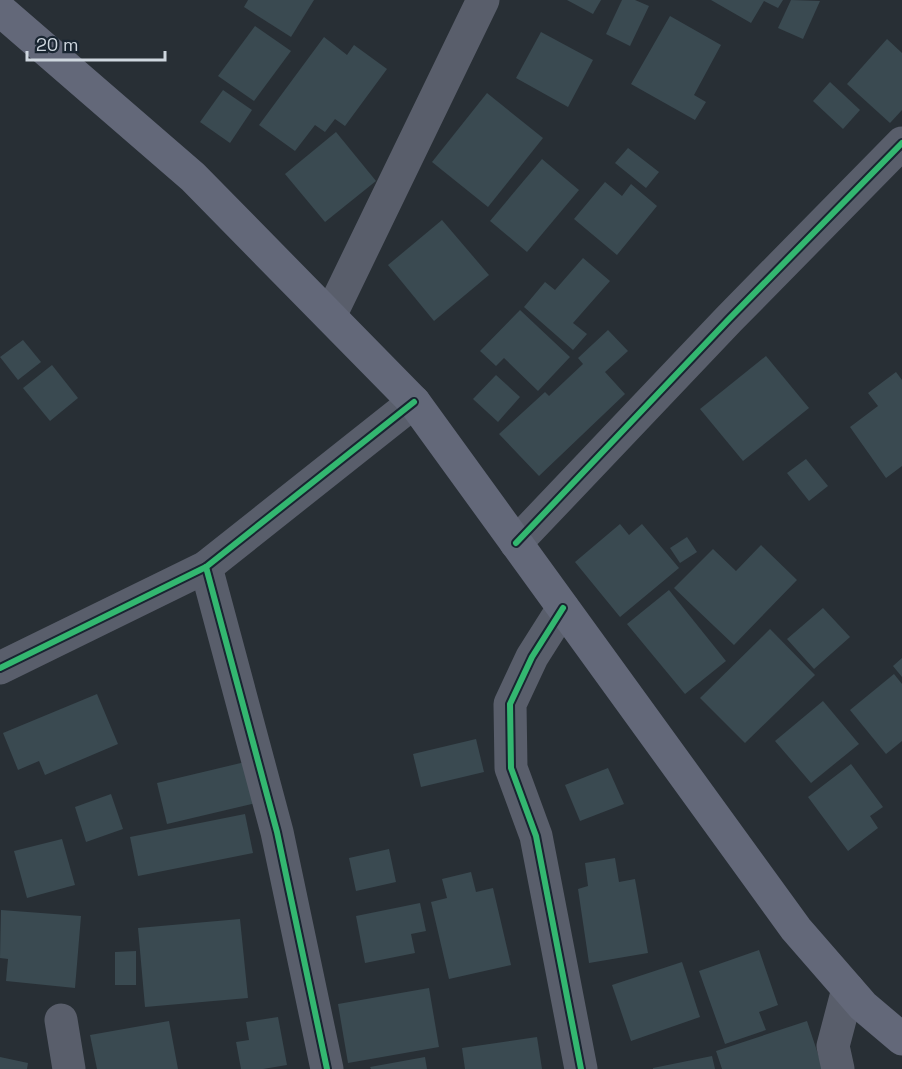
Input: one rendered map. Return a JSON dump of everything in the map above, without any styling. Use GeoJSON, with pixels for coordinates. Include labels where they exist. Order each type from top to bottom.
{"type":"FeatureCollection","features":[{"type":"Feature","properties":{"kind":"main road"},"geometry":{"type":"LineString","coordinates":[[0,10],[193,177],[414,402],[796,929],[848,989],[898,1029]]}},
{"type":"Feature","properties":{"kind":"street"},"geometry":{"type":"LineString","coordinates":[[330,316],[483,0]]}},
{"type":"Feature","properties":{"kind":"street"},"geometry":{"type":"LineString","coordinates":[[516,543],[902,143]]}},
{"type":"Feature","properties":{"kind":"street"},"geometry":{"type":"LineString","coordinates":[[0,668],[206,567],[414,402]]}},
{"type":"Feature","properties":{"kind":"street"},"geometry":{"type":"LineString","coordinates":[[206,567],[277,832],[327,1069]]}},
{"type":"Feature","properties":{"kind":"street"},"geometry":{"type":"LineString","coordinates":[[563,608],[532,657],[510,704],[511,768],[536,836],[581,1069]]}},
{"type":"Feature","properties":{"kind":"street"},"geometry":{"type":"LineString","coordinates":[[838,1069],[833,1046],[848,989]]}},
{"type":"Feature","properties":{"kind":"street"},"geometry":{"type":"LineString","coordinates":[[62,1020],[69,1069]]}},
{"type":"Feature","properties":{"kind":"building"},"geometry":{"type":"Polygon","coordinates":[[[248,0],[314,0],[291,37],[244,7],[248,0]]]}},
{"type":"Feature","properties":{"kind":"building"},"geometry":{"type":"Polygon","coordinates":[[[567,0],[601,0],[593,14],[567,0]]]}},
{"type":"Feature","properties":{"kind":"building"},"geometry":{"type":"Polygon","coordinates":[[[622,0],[635,0],[649,6],[630,46],[606,34],[622,0]]]}},
{"type":"Feature","properties":{"kind":"building"},"geometry":{"type":"Polygon","coordinates":[[[711,0],[783,0],[778,8],[764,1],[751,23],[711,0]]]}},
{"type":"Feature","properties":{"kind":"building"},"geometry":{"type":"Polygon","coordinates":[[[791,0],[820,1],[803,39],[778,28],[791,0]]]}},
{"type":"Feature","properties":{"kind":"building"},"geometry":{"type":"Polygon","coordinates":[[[670,16],[721,45],[694,95],[706,102],[695,120],[631,84],[670,16]]]}},
{"type":"Feature","properties":{"kind":"building"},"geometry":{"type":"Polygon","coordinates":[[[255,26],[291,51],[254,101],[218,76],[255,26]]]}},
{"type":"Feature","properties":{"kind":"building"},"geometry":{"type":"Polygon","coordinates":[[[541,32],[593,60],[568,107],[516,78],[541,32]]]}},
{"type":"Feature","properties":{"kind":"building"},"geometry":{"type":"Polygon","coordinates":[[[324,37],[347,55],[354,45],[387,69],[345,126],[335,119],[325,132],[315,125],[295,151],[259,125],[324,37]]]}},
{"type":"Feature","properties":{"kind":"building"},"geometry":{"type":"Polygon","coordinates":[[[887,39],[902,53],[902,110],[890,123],[847,84],[887,39]]]}},
{"type":"Feature","properties":{"kind":"building"},"geometry":{"type":"Polygon","coordinates":[[[830,82],[860,110],[843,129],[813,101],[830,82]]]}},
{"type":"Feature","properties":{"kind":"building"},"geometry":{"type":"Polygon","coordinates":[[[223,90],[252,110],[230,143],[200,122],[223,90]]]}},
{"type":"Feature","properties":{"kind":"building"},"geometry":{"type":"Polygon","coordinates":[[[487,93],[543,138],[488,207],[432,162],[487,93]]]}},
{"type":"Feature","properties":{"kind":"building"},"geometry":{"type":"Polygon","coordinates":[[[336,132],[376,181],[325,222],[285,174],[336,132]]]}},
{"type":"Feature","properties":{"kind":"building"},"geometry":{"type":"Polygon","coordinates":[[[628,148],[659,172],[646,188],[615,163],[628,148]]]}},
{"type":"Feature","properties":{"kind":"building"},"geometry":{"type":"Polygon","coordinates":[[[542,159],[579,190],[527,252],[490,221],[542,159]]]}},
{"type":"Feature","properties":{"kind":"building"},"geometry":{"type":"Polygon","coordinates":[[[605,182],[622,196],[631,184],[657,206],[617,255],[574,219],[605,182]]]}},
{"type":"Feature","properties":{"kind":"building"},"geometry":{"type":"Polygon","coordinates":[[[442,220],[489,275],[434,321],[388,265],[442,220]]]}},
{"type":"Feature","properties":{"kind":"building"},"geometry":{"type":"Polygon","coordinates":[[[583,258],[610,281],[573,323],[587,334],[573,350],[524,307],[545,282],[555,290],[583,258]]]}},
{"type":"Feature","properties":{"kind":"building"},"geometry":{"type":"Polygon","coordinates":[[[520,310],[570,357],[538,391],[504,358],[496,366],[480,351],[520,310]]]}},
{"type":"Feature","properties":{"kind":"building"},"geometry":{"type":"Polygon","coordinates":[[[608,330],[628,351],[605,372],[625,394],[539,476],[499,434],[545,392],[549,396],[583,364],[578,358],[608,330]]]}},
{"type":"Feature","properties":{"kind":"building"},"geometry":{"type":"Polygon","coordinates":[[[23,340],[41,362],[18,380],[0,357],[23,340]]]}},
{"type":"Feature","properties":{"kind":"building"},"geometry":{"type":"Polygon","coordinates":[[[766,356],[809,408],[743,461],[700,409],[766,356]]]}},
{"type":"Feature","properties":{"kind":"building"},"geometry":{"type":"Polygon","coordinates":[[[52,365],[78,398],[50,421],[23,388],[52,365]]]}},
{"type":"Feature","properties":{"kind":"building"},"geometry":{"type":"Polygon","coordinates":[[[896,372],[902,380],[902,466],[886,478],[850,427],[878,406],[868,393],[896,372]]]}},
{"type":"Feature","properties":{"kind":"building"},"geometry":{"type":"Polygon","coordinates":[[[496,375],[520,397],[498,422],[473,399],[496,375]]]}},
{"type":"Feature","properties":{"kind":"building"},"geometry":{"type":"Polygon","coordinates":[[[806,459],[828,486],[809,501],[787,473],[806,459]]]}},
{"type":"Feature","properties":{"kind":"building"},"geometry":{"type":"Polygon","coordinates":[[[620,524],[629,535],[642,524],[679,568],[620,617],[575,562],[620,524]]]}},
{"type":"Feature","properties":{"kind":"building"},"geometry":{"type":"Polygon","coordinates":[[[687,537],[697,552],[680,563],[670,548],[687,537]]]}},
{"type":"Feature","properties":{"kind":"building"},"geometry":{"type":"Polygon","coordinates":[[[761,545],[797,580],[734,645],[674,588],[713,549],[736,571],[761,545]]]}},
{"type":"Feature","properties":{"kind":"building"},"geometry":{"type":"Polygon","coordinates":[[[669,590],[726,661],[685,694],[627,624],[669,590]]]}},
{"type":"Feature","properties":{"kind":"building"},"geometry":{"type":"Polygon","coordinates":[[[823,608],[850,637],[814,669],[787,639],[823,608]]]}},
{"type":"Feature","properties":{"kind":"building"},"geometry":{"type":"Polygon","coordinates":[[[770,629],[815,675],[745,743],[700,698],[770,629]]]}},
{"type":"Feature","properties":{"kind":"building"},"geometry":{"type":"Polygon","coordinates":[[[902,658],[902,677],[893,666],[902,658]]]}},
{"type":"Feature","properties":{"kind":"building"},"geometry":{"type":"Polygon","coordinates":[[[894,674],[902,684],[902,741],[886,754],[850,710],[894,674]]]}},
{"type":"Feature","properties":{"kind":"building"},"geometry":{"type":"Polygon","coordinates":[[[97,694],[118,744],[45,775],[39,761],[18,770],[3,733],[97,694]]]}},
{"type":"Feature","properties":{"kind":"building"},"geometry":{"type":"Polygon","coordinates":[[[823,701],[859,744],[811,783],[775,741],[823,701]]]}},
{"type":"Feature","properties":{"kind":"building"},"geometry":{"type":"Polygon","coordinates":[[[476,739],[484,772],[421,787],[413,754],[476,739]]]}},
{"type":"Feature","properties":{"kind":"building"},"geometry":{"type":"Polygon","coordinates":[[[245,762],[256,803],[167,824],[157,783],[245,762]]]}},
{"type":"Feature","properties":{"kind":"building"},"geometry":{"type":"Polygon","coordinates":[[[851,764],[883,807],[870,816],[878,828],[848,851],[808,797],[851,764]]]}},
{"type":"Feature","properties":{"kind":"building"},"geometry":{"type":"Polygon","coordinates":[[[608,768],[624,804],[580,821],[565,785],[608,768]]]}},
{"type":"Feature","properties":{"kind":"building"},"geometry":{"type":"Polygon","coordinates":[[[111,794],[123,829],[86,842],[75,807],[111,794]]]}},
{"type":"Feature","properties":{"kind":"building"},"geometry":{"type":"Polygon","coordinates":[[[245,814],[253,853],[138,876],[130,837],[245,814]]]}},
{"type":"Feature","properties":{"kind":"building"},"geometry":{"type":"Polygon","coordinates":[[[62,839],[75,885],[27,898],[14,851],[62,839]]]}},
{"type":"Feature","properties":{"kind":"building"},"geometry":{"type":"Polygon","coordinates":[[[389,849],[396,882],[356,891],[349,858],[389,849]]]}},
{"type":"Feature","properties":{"kind":"building"},"geometry":{"type":"Polygon","coordinates":[[[615,858],[619,882],[635,879],[648,953],[589,963],[578,889],[588,886],[585,863],[615,858]]]}},
{"type":"Feature","properties":{"kind":"building"},"geometry":{"type":"Polygon","coordinates":[[[471,872],[476,892],[493,888],[511,965],[449,979],[431,902],[447,898],[442,879],[471,872]]]}},
{"type":"Feature","properties":{"kind":"building"},"geometry":{"type":"Polygon","coordinates":[[[420,903],[426,931],[411,934],[415,953],[365,963],[356,916],[420,903]]]}},
{"type":"Feature","properties":{"kind":"building"},"geometry":{"type":"Polygon","coordinates":[[[1,910],[81,916],[75,988],[6,981],[8,959],[0,958],[1,910]]]}},
{"type":"Feature","properties":{"kind":"building"},"geometry":{"type":"Polygon","coordinates":[[[240,919],[248,998],[145,1007],[138,928],[240,919]]]}},
{"type":"Feature","properties":{"kind":"building"},"geometry":{"type":"Polygon","coordinates":[[[759,950],[778,1005],[759,1012],[766,1030],[725,1044],[699,971],[759,950]]]}},
{"type":"Feature","properties":{"kind":"building"},"geometry":{"type":"Polygon","coordinates":[[[136,951],[136,985],[115,985],[115,952],[136,951]]]}},
{"type":"Feature","properties":{"kind":"building"},"geometry":{"type":"Polygon","coordinates":[[[682,962],[700,1017],[631,1041],[612,985],[682,962]]]}},
{"type":"Feature","properties":{"kind":"building"},"geometry":{"type":"Polygon","coordinates":[[[429,988],[439,1047],[348,1063],[338,1004],[429,988]]]}},
{"type":"Feature","properties":{"kind":"building"},"geometry":{"type":"Polygon","coordinates":[[[278,1017],[287,1065],[263,1069],[241,1069],[236,1042],[249,1040],[246,1022],[278,1017]]]}},
{"type":"Feature","properties":{"kind":"building"},"geometry":{"type":"Polygon","coordinates":[[[169,1021],[178,1069],[97,1069],[90,1035],[169,1021]]]}},
{"type":"Feature","properties":{"kind":"building"},"geometry":{"type":"Polygon","coordinates":[[[807,1021],[823,1069],[722,1069],[716,1051],[807,1021]]]}},
{"type":"Feature","properties":{"kind":"building"},"geometry":{"type":"Polygon","coordinates":[[[537,1037],[542,1069],[465,1069],[462,1048],[537,1037]]]}},
{"type":"Feature","properties":{"kind":"building"},"geometry":{"type":"Polygon","coordinates":[[[712,1056],[715,1069],[653,1069],[653,1068],[712,1056]]]}},
{"type":"Feature","properties":{"kind":"building"},"geometry":{"type":"Polygon","coordinates":[[[0,1057],[28,1063],[27,1069],[0,1069],[0,1057]]]}},
{"type":"Feature","properties":{"kind":"building"},"geometry":{"type":"Polygon","coordinates":[[[425,1057],[427,1069],[371,1069],[370,1067],[425,1057]]]}},
{"type":"Feature","properties":{"kind":"cycle path"},"geometry":{"type":"LineString","coordinates":[[516,543],[729,319],[902,143]]}},
{"type":"Feature","properties":{"kind":"cycle path"},"geometry":{"type":"LineString","coordinates":[[0,668],[206,567],[414,402]]}},
{"type":"Feature","properties":{"kind":"cycle path"},"geometry":{"type":"LineString","coordinates":[[206,567],[277,832],[327,1069]]}},
{"type":"Feature","properties":{"kind":"cycle path"},"geometry":{"type":"LineString","coordinates":[[563,608],[532,657],[510,704],[511,768],[536,836],[581,1069]]}}]}
